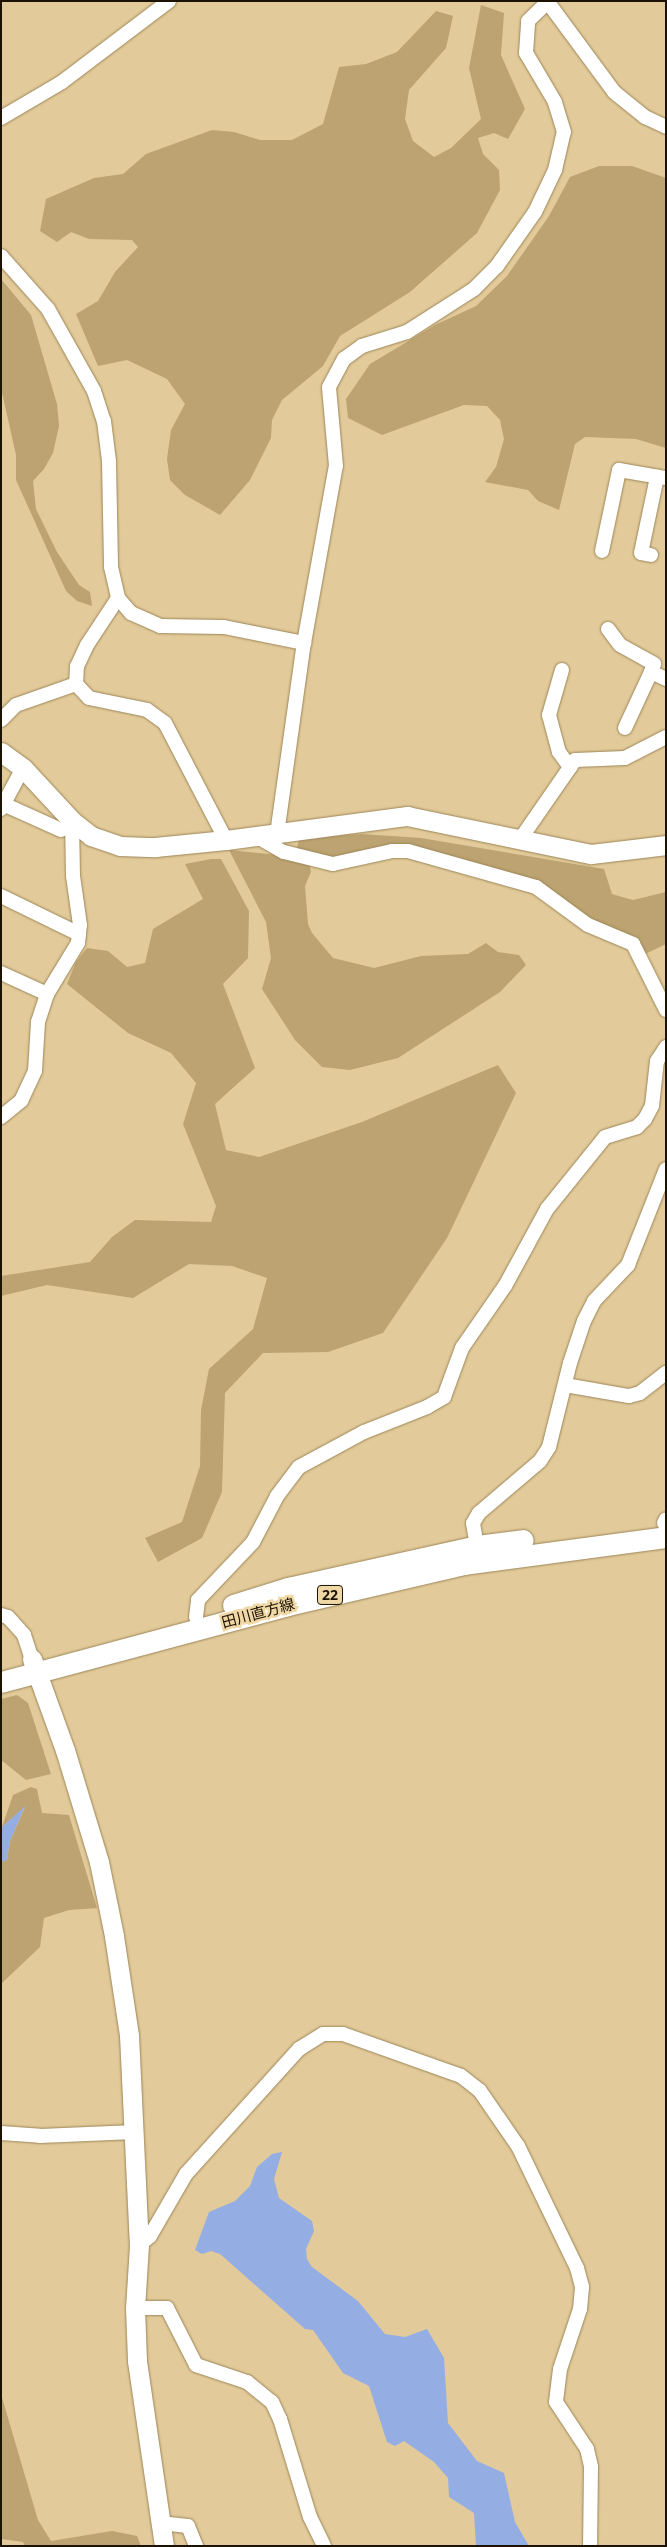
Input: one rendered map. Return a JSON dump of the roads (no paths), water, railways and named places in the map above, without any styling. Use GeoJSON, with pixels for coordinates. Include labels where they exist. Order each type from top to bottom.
{"type":"FeatureCollection","features":[{"type":"Feature","properties":{"kind":"main road","name":"田川直方線"},"geometry":{"type":"LineString","coordinates":[[1,1682],[35,1666],[288,1588],[477,1546],[665,1526]]}},
{"type":"Feature","properties":{"kind":"main road","name":"田川直方線"},"geometry":{"type":"LineString","coordinates":[[1,1667],[35,1666],[288,1604],[464,1564],[665,1526]]}},
{"type":"Feature","properties":{"kind":"street"},"geometry":{"type":"LineString","coordinates":[[1,118],[62,82],[169,1]]}},
{"type":"Feature","properties":{"kind":"street"},"geometry":{"type":"LineString","coordinates":[[278,834],[304,643],[336,466],[329,387],[335,372],[344,359],[362,346],[407,332],[474,289],[497,266],[535,212],[554,170],[564,132],[555,102],[526,53],[528,21],[547,2],[614,92],[645,117],[666,127]]}},
{"type":"Feature","properties":{"kind":"street"},"geometry":{"type":"LineString","coordinates":[[1,256],[48,309],[94,391],[104,421],[109,461],[112,568],[118,598],[131,613],[160,626],[224,627],[304,643]]}},
{"type":"Feature","properties":{"kind":"street"},"geometry":{"type":"LineString","coordinates":[[602,551],[619,470],[661,477],[641,553],[651,555]]}},
{"type":"Feature","properties":{"kind":"street"},"geometry":{"type":"LineString","coordinates":[[118,598],[77,666],[76,684],[89,698],[147,710],[165,723],[226,840]]}},
{"type":"Feature","properties":{"kind":"street"},"geometry":{"type":"LineString","coordinates":[[608,630],[620,645],[654,664],[625,728]]}},
{"type":"Feature","properties":{"kind":"street"},"geometry":{"type":"LineString","coordinates":[[562,670],[549,715],[559,752],[570,767]]}},
{"type":"Feature","properties":{"kind":"street"},"geometry":{"type":"LineString","coordinates":[[651,672],[666,679]]}},
{"type":"Feature","properties":{"kind":"street"},"geometry":{"type":"LineString","coordinates":[[1,720],[16,705],[76,684]]}},
{"type":"Feature","properties":{"kind":"street"},"geometry":{"type":"LineString","coordinates":[[519,841],[575,760],[584,758],[611,761],[625,758],[666,737]]}},
{"type":"Feature","properties":{"kind":"street"},"geometry":{"type":"LineString","coordinates":[[1,752],[23,768],[66,825],[79,934],[78,943],[46,994],[38,1022],[35,1071],[20,1101],[1,1117]]}},
{"type":"Feature","properties":{"kind":"street"},"geometry":{"type":"LineString","coordinates":[[23,768],[2,806],[66,825],[120,846],[155,847],[226,840],[407,816],[519,841],[591,854],[666,845]]}},
{"type":"Feature","properties":{"kind":"street"},"geometry":{"type":"LineString","coordinates":[[253,835],[284,852],[333,864],[392,851],[408,851],[536,887],[588,925],[633,944],[666,1010]]}},
{"type":"Feature","properties":{"kind":"street"},"geometry":{"type":"LineString","coordinates":[[1,896],[79,934]]}},
{"type":"Feature","properties":{"kind":"street"},"geometry":{"type":"LineString","coordinates":[[1,973],[46,994]]}},
{"type":"Feature","properties":{"kind":"street"},"geometry":{"type":"LineString","coordinates":[[196,1617],[198,1600],[253,1542],[277,1496],[299,1466],[364,1432],[426,1407],[444,1396],[462,1348],[505,1286],[547,1209],[605,1137],[637,1127],[645,1119],[652,1106],[657,1061],[666,1047]]}},
{"type":"Feature","properties":{"kind":"street"},"geometry":{"type":"LineString","coordinates":[[477,1546],[473,1523],[478,1513],[540,1461],[549,1447],[584,1321],[594,1301],[628,1265],[666,1169]]}},
{"type":"Feature","properties":{"kind":"street"},"geometry":{"type":"LineString","coordinates":[[565,1385],[629,1396],[640,1394],[666,1373]]}},
{"type":"Feature","properties":{"kind":"street"},"geometry":{"type":"LineString","coordinates":[[1,1615],[8,1616],[24,1635],[35,1666],[98,1862],[114,1936],[129,2035],[135,2132],[139,2246],[135,2308],[137,2361],[164,2546]]}},
{"type":"Feature","properties":{"kind":"street"},"geometry":{"type":"LineString","coordinates":[[139,2246],[150,2236],[186,2174],[299,2049],[323,2034],[343,2034],[461,2076],[480,2091],[518,2146],[578,2274],[582,2287],[580,2309],[560,2369],[556,2402],[587,2449],[589,2458],[590,2546]]}},
{"type":"Feature","properties":{"kind":"street"},"geometry":{"type":"LineString","coordinates":[[1,2133],[40,2136],[135,2132]]}},
{"type":"Feature","properties":{"kind":"street"},"geometry":{"type":"LineString","coordinates":[[135,2308],[167,2308],[196,2365],[247,2382],[272,2402],[280,2419],[310,2517],[324,2546]]}},
{"type":"Feature","properties":{"kind":"street"},"geometry":{"type":"LineString","coordinates":[[160,2523],[188,2526],[196,2546]]}},
{"type":"Feature","properties":{"kind":"water"},"geometry":{"type":"Polygon","coordinates":[[[25,1806],[10,1841],[7,1860],[1,1862],[1,1828],[25,1806]]]}},
{"type":"Feature","properties":{"kind":"water"},"geometry":{"type":"Polygon","coordinates":[[[282,2152],[274,2179],[279,2198],[312,2221],[314,2231],[306,2249],[307,2259],[312,2267],[358,2301],[385,2334],[405,2337],[427,2329],[444,2358],[448,2423],[477,2461],[504,2473],[515,2522],[529,2546],[476,2546],[474,2513],[449,2497],[448,2478],[434,2462],[404,2441],[395,2446],[387,2442],[369,2386],[343,2373],[313,2330],[305,2329],[220,2254],[211,2251],[202,2254],[195,2250],[209,2212],[235,2201],[250,2186],[257,2167],[272,2154],[282,2152]]]}}]}
